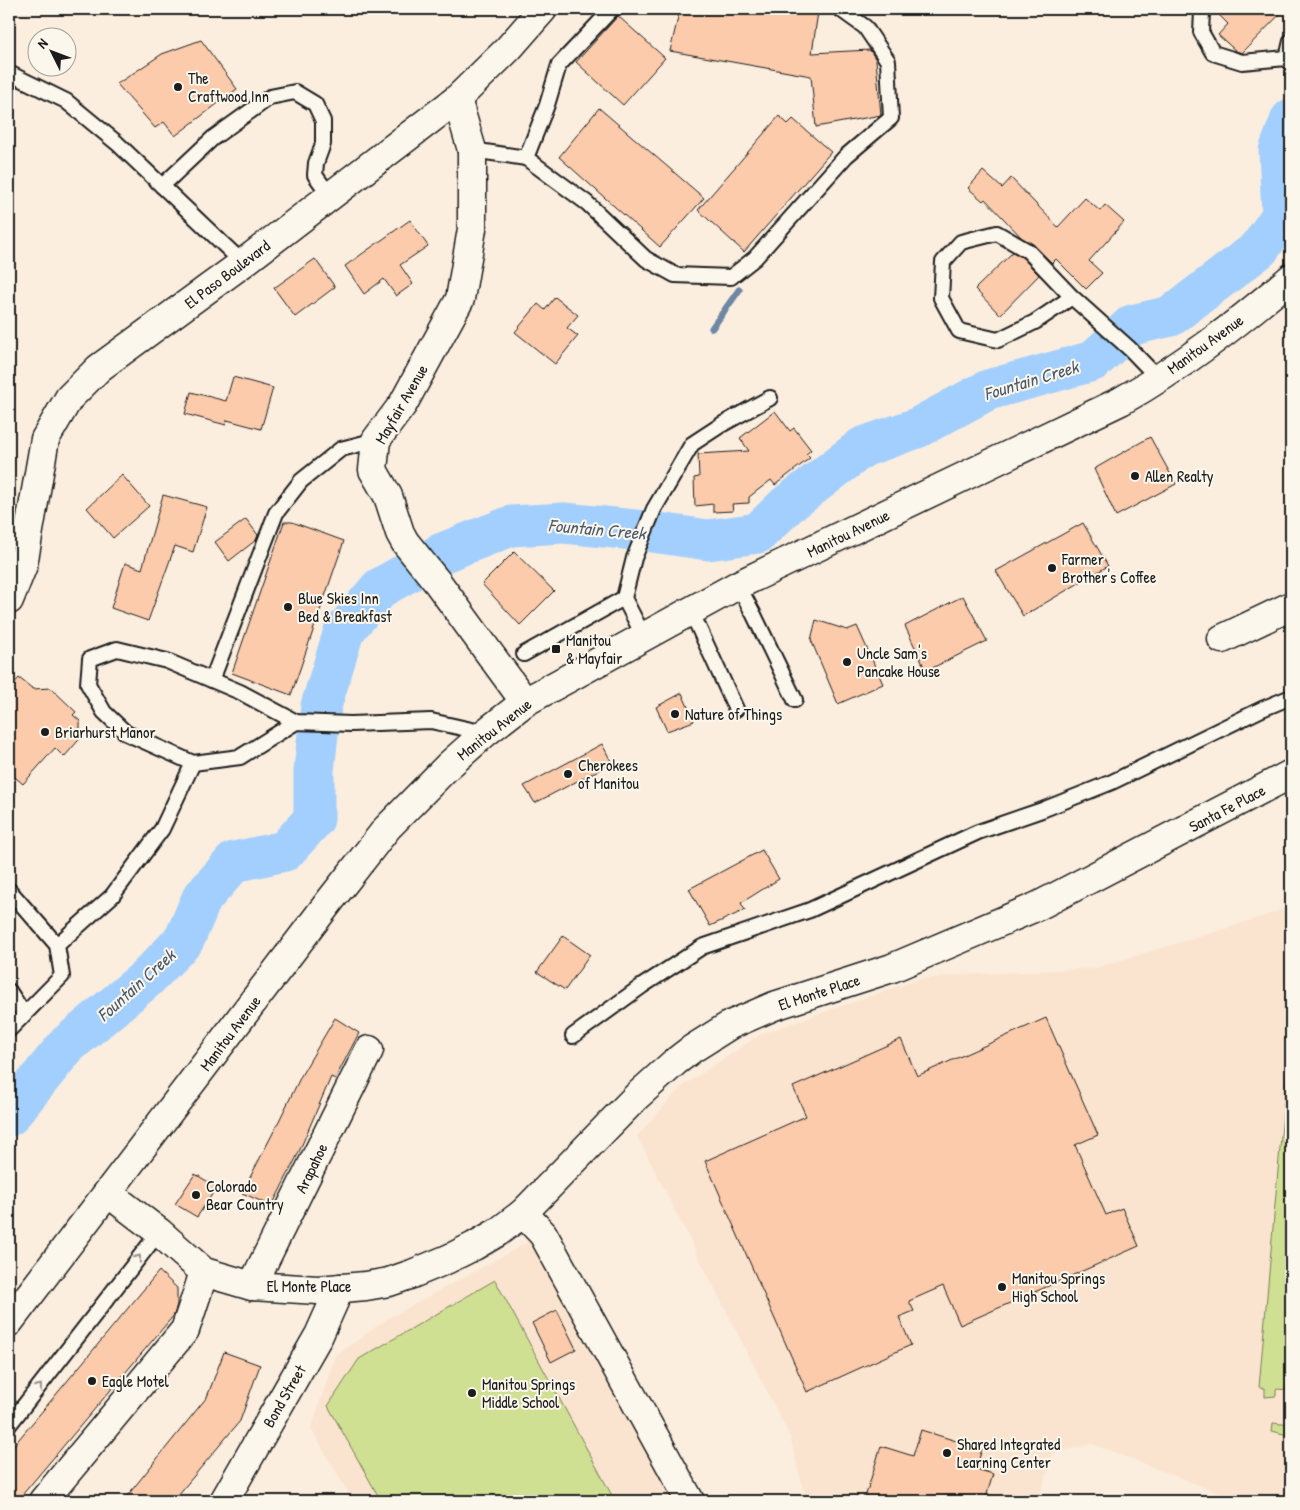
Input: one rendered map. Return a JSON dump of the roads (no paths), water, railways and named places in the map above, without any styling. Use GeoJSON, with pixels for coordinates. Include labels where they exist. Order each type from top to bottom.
{"type":"FeatureCollection","features":[{"type":"Feature","properties":{"kind":"street","name":"El Paso Boulevard"},"geometry":{"type":"LineString","coordinates":[[9,600],[23,565],[46,438],[69,398],[99,368],[242,263],[457,99],[508,49],[543,9]]}},
{"type":"Feature","properties":{"kind":"street","name":"Mayfair Avenue"},"geometry":{"type":"LineString","coordinates":[[457,99],[472,150],[472,229],[460,299],[403,404],[376,440],[372,470],[388,496],[400,533],[405,542],[438,583],[525,702]]}},
{"type":"Feature","properties":{"kind":"street","name":"Manitou Avenue"},"geometry":{"type":"LineString","coordinates":[[9,1322],[329,902],[388,828],[448,766],[485,733],[525,702],[738,585],[1121,401],[1211,342],[1256,308],[1291,278]]}},
{"type":"Feature","properties":{"kind":"street"},"geometry":{"type":"LineString","coordinates":[[1222,639],[1291,606]]}},
{"type":"Feature","properties":{"kind":"street","name":"Santa Fe Place"},"geometry":{"type":"LineString","coordinates":[[1164,842],[1291,774]]}},
{"type":"Feature","properties":{"kind":"street","name":"El Monte Place"},"geometry":{"type":"LineString","coordinates":[[108,1193],[159,1232],[204,1272],[252,1286],[318,1290],[389,1282],[448,1259],[498,1232],[523,1213],[637,1096],[675,1062],[730,1025],[774,1006],[892,968],[1038,906],[1164,842]]}},
{"type":"Feature","properties":{"kind":"street","name":"Arapahoe"},"geometry":{"type":"LineString","coordinates":[[252,1286],[369,1050]]}},
{"type":"Feature","properties":{"kind":"street"},"geometry":{"type":"LineString","coordinates":[[523,1213],[543,1234],[690,1501]]}},
{"type":"Feature","properties":{"kind":"street"},"geometry":{"type":"LineString","coordinates":[[44,1501],[185,1330],[204,1272]]}},
{"type":"Feature","properties":{"kind":"street","name":"Bond Street"},"geometry":{"type":"LineString","coordinates":[[224,1501],[319,1335],[340,1288]]}},
{"type":"Feature","properties":{"kind":"lane"},"geometry":{"type":"LineString","coordinates":[[526,158],[547,105],[559,65],[612,9]]}},
{"type":"Feature","properties":{"kind":"lane"},"geometry":{"type":"LineString","coordinates":[[472,150],[526,158],[588,203],[646,259],[675,275],[731,277],[755,258],[846,156],[891,118],[888,61],[865,27],[840,9]]}},
{"type":"Feature","properties":{"kind":"lane"},"geometry":{"type":"LineString","coordinates":[[1204,9],[1202,12],[1201,32],[1213,53],[1242,62],[1289,62],[1291,41]]}},
{"type":"Feature","properties":{"kind":"lane"},"geometry":{"type":"LineString","coordinates":[[9,73],[66,101],[117,143],[242,263]]}},
{"type":"Feature","properties":{"kind":"lane"},"geometry":{"type":"LineString","coordinates":[[162,186],[213,138],[270,97],[294,92],[315,104],[323,121],[323,144],[316,162],[315,175],[330,196]]}},
{"type":"Feature","properties":{"kind":"lane"},"geometry":{"type":"LineString","coordinates":[[1072,297],[1035,322],[998,340],[959,331],[941,298],[943,262],[961,242],[997,233],[1028,251],[1072,297],[1130,349],[1158,378]]}},
{"type":"Feature","properties":{"kind":"lane"},"geometry":{"type":"LineString","coordinates":[[644,637],[624,598],[634,558],[654,508],[692,444],[721,425],[770,398]]}},
{"type":"Feature","properties":{"kind":"lane"},"geometry":{"type":"LineString","coordinates":[[212,680],[276,513],[301,482],[341,449],[376,440]]}},
{"type":"Feature","properties":{"kind":"lane"},"geometry":{"type":"LineString","coordinates":[[738,585],[795,700]]}},
{"type":"Feature","properties":{"kind":"lane"},"geometry":{"type":"LineString","coordinates":[[524,654],[624,598]]}},
{"type":"Feature","properties":{"kind":"lane"},"geometry":{"type":"LineString","coordinates":[[691,611],[736,709]]}},
{"type":"Feature","properties":{"kind":"lane"},"geometry":{"type":"LineString","coordinates":[[296,722],[240,757],[193,763],[126,733],[104,712],[88,684],[90,659],[117,649],[167,661],[240,692],[296,722],[351,724],[431,721],[485,733]]}},
{"type":"Feature","properties":{"kind":"lane"},"geometry":{"type":"LineString","coordinates":[[573,1036],[642,986],[702,947],[810,910],[978,832],[1042,810],[1112,782],[1262,709],[1291,697]]}},
{"type":"Feature","properties":{"kind":"lane"},"geometry":{"type":"LineString","coordinates":[[57,945],[112,896],[162,829],[193,763]]}},
{"type":"Feature","properties":{"kind":"lane"},"geometry":{"type":"LineString","coordinates":[[9,890],[57,945],[62,976],[9,1030]]}},
{"type":"Feature","properties":{"kind":"lane"},"geometry":{"type":"LineString","coordinates":[[9,991],[24,1014]]}},
{"type":"Feature","properties":{"kind":"lane"},"geometry":{"type":"LineString","coordinates":[[9,1425],[159,1232]]}},
{"type":"Feature","properties":{"kind":"waterway","name":"Fountain Creek"},"geometry":{"type":"LineString","coordinates":[[9,1116],[67,1045],[147,978],[184,940],[202,898],[234,862],[285,851],[314,819],[314,771],[321,706],[344,631],[380,588],[442,553],[511,526],[564,523],[645,531],[708,540],[758,533],[787,505],[863,447],[917,428],[988,390],[1093,361],[1132,325],[1171,316],[1259,249],[1282,215],[1279,151],[1291,119]]}},
{"type":"Feature","properties":{"kind":"waterway"},"geometry":{"type":"LineString","coordinates":[[712,328],[739,290]]}},
{"type":"Feature","properties":{"kind":"place","name":"The Craftwood Inn"},"geometry":{"type":"Point","coordinates":[178,87]}},
{"type":"Feature","properties":{"kind":"place","name":"Allen Realty"},"geometry":{"type":"Point","coordinates":[1135,476]}},
{"type":"Feature","properties":{"kind":"place","name":"Farmer Brother's Coffee"},"geometry":{"type":"Point","coordinates":[1052,568]}},
{"type":"Feature","properties":{"kind":"place","name":"Blue Skies Inn Bed & Breakfast"},"geometry":{"type":"Point","coordinates":[288,607]}},
{"type":"Feature","properties":{"kind":"place","name":"Manitou & Mayfair"},"geometry":{"type":"Point","coordinates":[556,649]}},
{"type":"Feature","properties":{"kind":"place","name":"Uncle Sam's Pancake House"},"geometry":{"type":"Point","coordinates":[847,662]}},
{"type":"Feature","properties":{"kind":"place","name":"Nature of Things"},"geometry":{"type":"Point","coordinates":[675,714]}},
{"type":"Feature","properties":{"kind":"place","name":"Briarhurst Manor"},"geometry":{"type":"Point","coordinates":[45,732]}},
{"type":"Feature","properties":{"kind":"place","name":"Cherokees of Manitou"},"geometry":{"type":"Point","coordinates":[568,774]}},
{"type":"Feature","properties":{"kind":"place","name":"Colorado Bear Country"},"geometry":{"type":"Point","coordinates":[196,1195]}},
{"type":"Feature","properties":{"kind":"place","name":"Manitou Springs High School"},"geometry":{"type":"Point","coordinates":[1002,1287]}},
{"type":"Feature","properties":{"kind":"place","name":"Eagle Motel"},"geometry":{"type":"Point","coordinates":[92,1381]}},
{"type":"Feature","properties":{"kind":"place","name":"Manitou Springs Middle School"},"geometry":{"type":"Point","coordinates":[472,1393]}},
{"type":"Feature","properties":{"kind":"place","name":"Shared Integrated Learning Center"},"geometry":{"type":"Point","coordinates":[947,1453]}}]}
